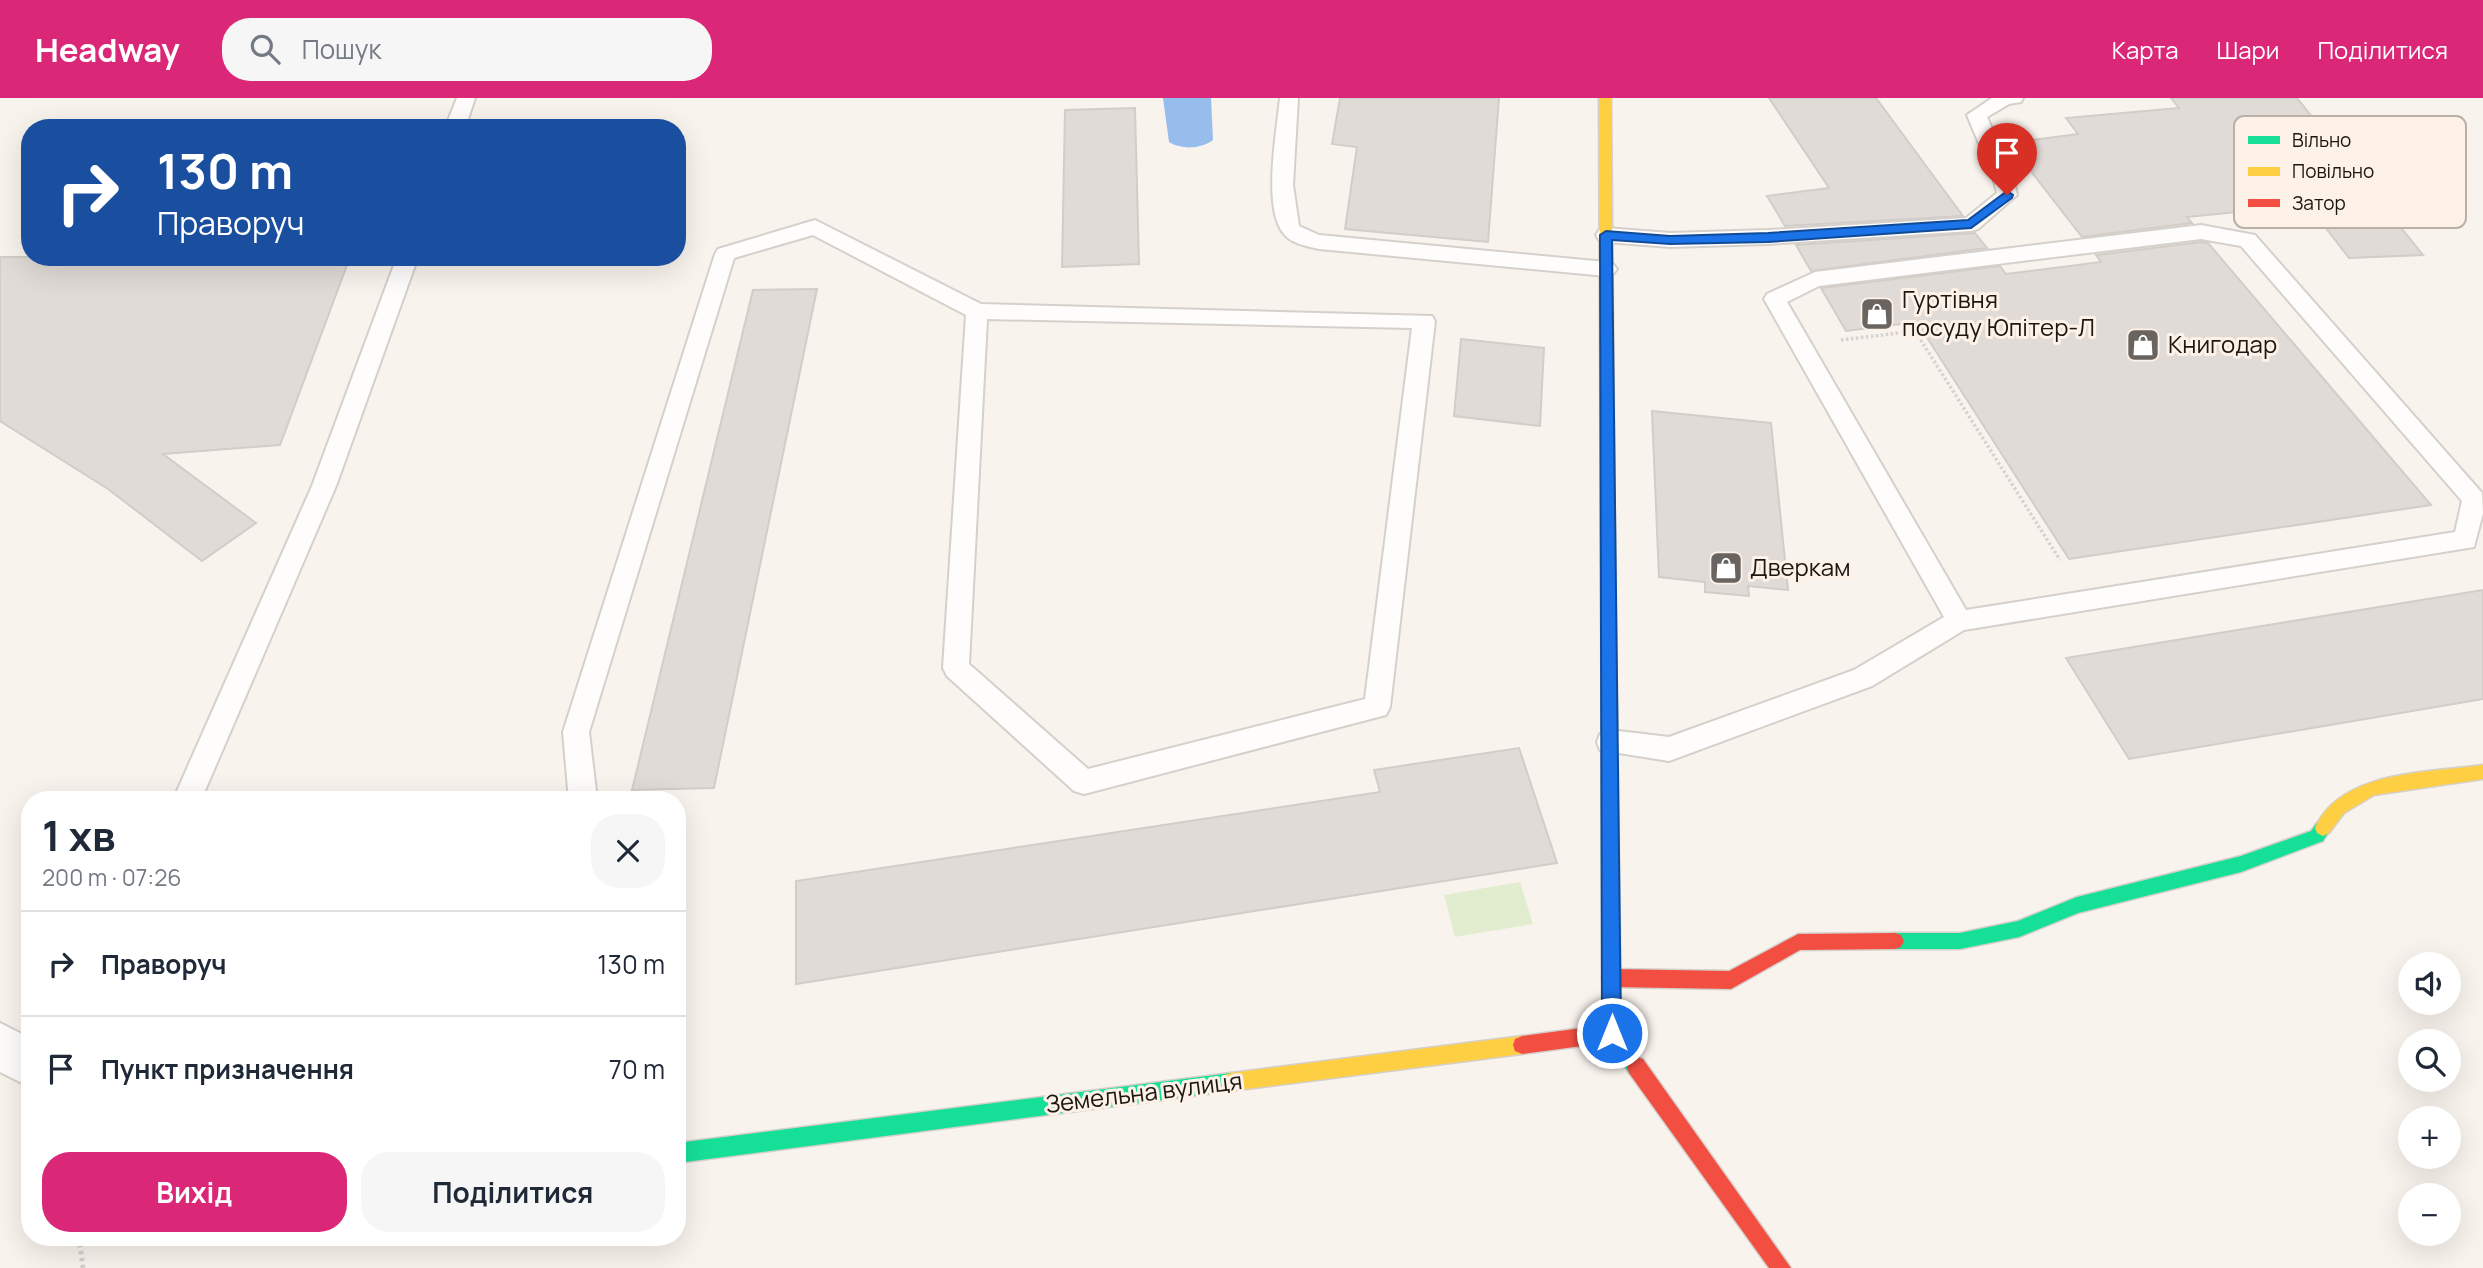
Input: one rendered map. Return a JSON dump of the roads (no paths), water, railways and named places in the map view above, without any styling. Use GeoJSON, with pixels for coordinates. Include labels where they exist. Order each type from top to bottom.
{"type":"FeatureCollection","features":[{"type":"Feature","properties":{"kind":"street"},"geometry":{"type":"LineString","coordinates":[[1605,98],[1612,1033],[1781,1268]]}},
{"type":"Feature","properties":{"kind":"street"},"geometry":{"type":"LineString","coordinates":[[1611,978],[1731,980],[1798,942],[1960,941],[2019,929],[2077,905],[2229,867],[2317,836],[2339,807],[2371,788],[2483,772]]}},
{"type":"Feature","properties":{"kind":"street","name":"Земельна вулиця"},"geometry":{"type":"LineString","coordinates":[[686,1152],[1612,1033]]}},
{"type":"Feature","properties":{"kind":"street"},"geometry":{"type":"LineString","coordinates":[[0,1045],[21,1059]]}},
{"type":"Feature","properties":{"kind":"lane"},"geometry":{"type":"LineString","coordinates":[[458,119],[466,98]]}},
{"type":"Feature","properties":{"kind":"lane"},"geometry":{"type":"LineString","coordinates":[[1289,98],[1284,164],[1286,219],[1291,229],[1303,238],[1319,242],[1606,269]]}},
{"type":"Feature","properties":{"kind":"lane"},"geometry":{"type":"LineString","coordinates":[[1606,235],[1670,240],[1757,238],[1971,224],[2007,195],[2003,177],[1977,115],[2004,99],[2014,98]]}},
{"type":"Feature","properties":{"kind":"lane"},"geometry":{"type":"LineString","coordinates":[[582,791],[576,732],[725,254],[815,227],[976,311],[1424,321],[1377,707],[1084,782],[956,668],[976,311]]}},
{"type":"Feature","properties":{"kind":"lane"},"geometry":{"type":"LineString","coordinates":[[1610,742],[1669,750],[1863,678],[1959,621],[2465,540],[2474,499],[2248,240],[2202,232],[1815,279],[1775,299],[1959,621]]}},
{"type":"Feature","properties":{"kind":"lane"},"geometry":{"type":"LineString","coordinates":[[191,791],[324,486],[405,266]]}},
{"type":"Feature","properties":{"kind":"water"},"geometry":{"type":"Polygon","coordinates":[[[1163,98],[1211,98],[1213,140],[1191,147],[1169,142],[1163,98]]]}},
{"type":"Feature","properties":{"kind":"place","name":"Гуртівня посуду Юпітер-Л"},"geometry":{"type":"Point","coordinates":[1877,314]}},
{"type":"Feature","properties":{"kind":"place","name":"Книгодар"},"geometry":{"type":"Point","coordinates":[2143,345]}},
{"type":"Feature","properties":{"kind":"place","name":"Дверкам"},"geometry":{"type":"Point","coordinates":[1726,568]}}]}
